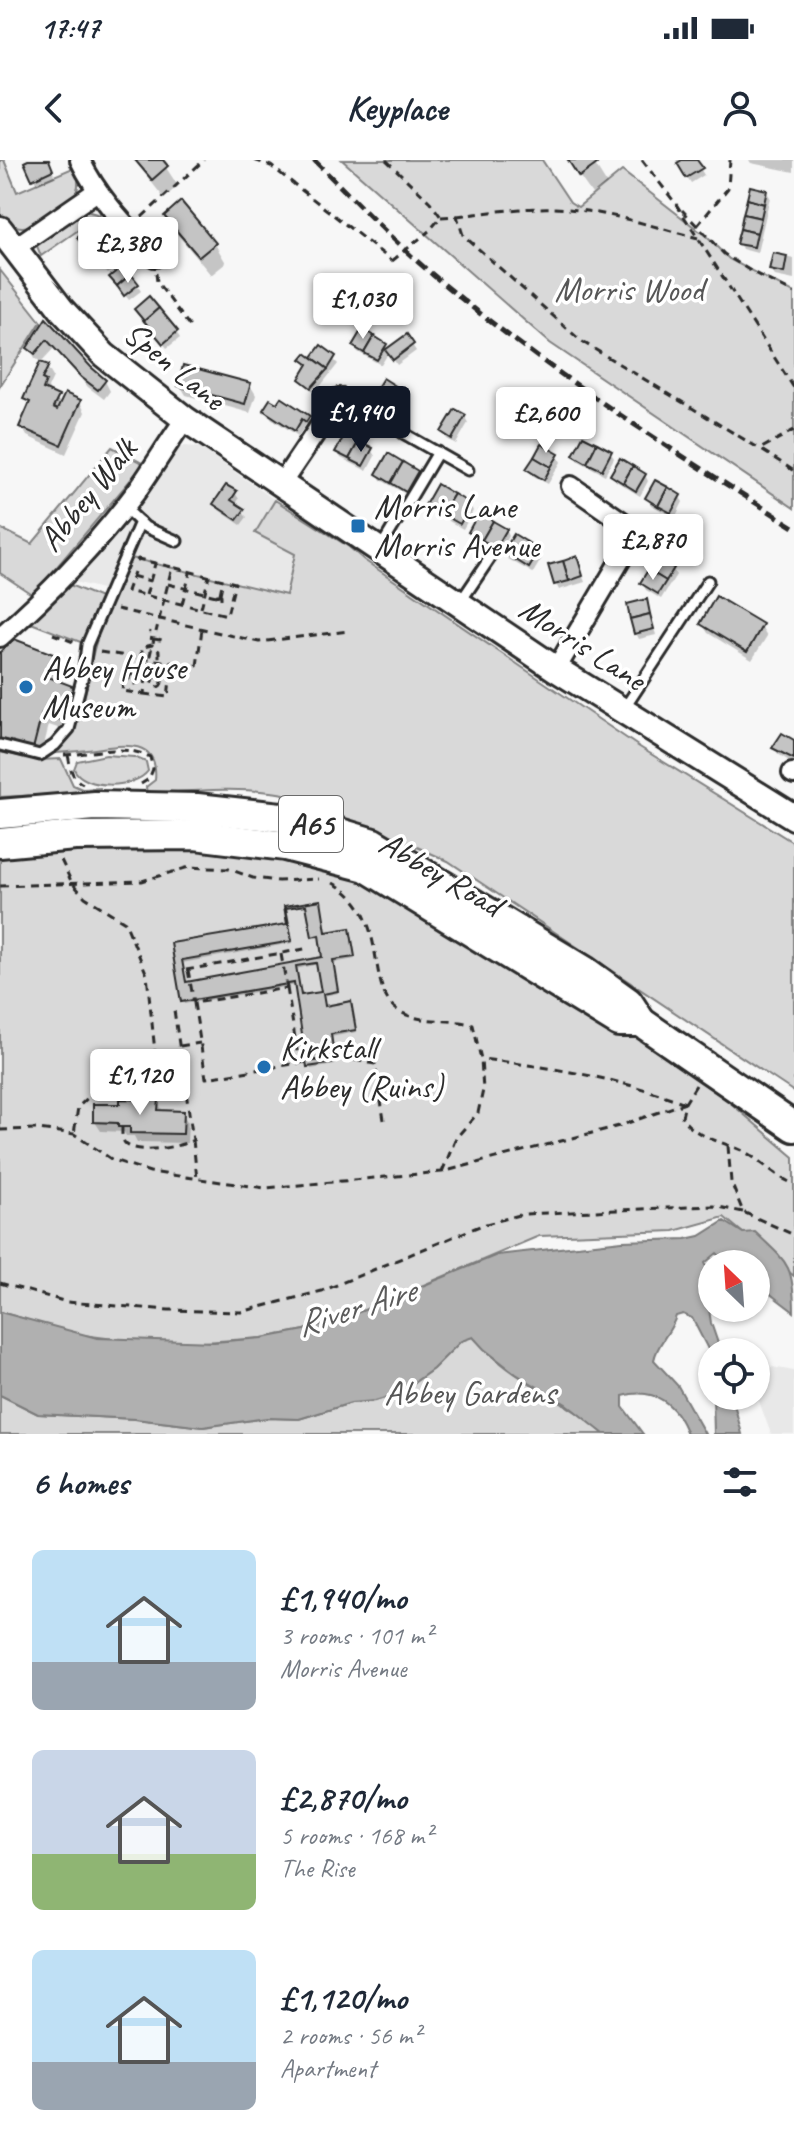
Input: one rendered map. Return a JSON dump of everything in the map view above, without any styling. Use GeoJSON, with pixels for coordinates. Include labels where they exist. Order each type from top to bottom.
{"type":"FeatureCollection","features":[{"type":"Feature","properties":{"kind":"main road","name":"A65"},"geometry":{"type":"LineString","coordinates":[[0,814],[95,806],[197,808],[290,818],[373,843],[585,971],[628,1002],[641,1022]]}},
{"type":"Feature","properties":{"kind":"main road","name":"Abbey Road"},"geometry":{"type":"LineString","coordinates":[[0,843],[75,836],[195,835],[285,846],[366,867],[619,1022],[641,1022],[794,1127]]}},
{"type":"Feature","properties":{"kind":"street"},"geometry":{"type":"LineString","coordinates":[[80,160],[97,191],[155,257]]}},
{"type":"Feature","properties":{"kind":"street"},"geometry":{"type":"LineString","coordinates":[[6,239],[97,191]]}},
{"type":"Feature","properties":{"kind":"street","name":"Spen Lane"},"geometry":{"type":"LineString","coordinates":[[6,239],[62,310],[104,355],[218,443]]}},
{"type":"Feature","properties":{"kind":"street"},"geometry":{"type":"LineString","coordinates":[[281,484],[339,398]]}},
{"type":"Feature","properties":{"kind":"street","name":"Abbey Walk"},"geometry":{"type":"LineString","coordinates":[[0,637],[55,585],[124,507],[185,419]]}},
{"type":"Feature","properties":{"kind":"street","name":"Morris Lane"},"geometry":{"type":"LineString","coordinates":[[218,443],[556,669],[794,817]]}},
{"type":"Feature","properties":{"kind":"street"},"geometry":{"type":"LineString","coordinates":[[556,669],[637,532],[571,486]]}},
{"type":"Feature","properties":{"kind":"lane"},"geometry":{"type":"LineString","coordinates":[[403,433],[468,470]]}},
{"type":"Feature","properties":{"kind":"lane"},"geometry":{"type":"LineString","coordinates":[[379,550],[438,452]]}},
{"type":"Feature","properties":{"kind":"lane"},"geometry":{"type":"LineString","coordinates":[[124,507],[140,522],[177,541]]}},
{"type":"Feature","properties":{"kind":"lane"},"geometry":{"type":"LineString","coordinates":[[0,745],[40,755],[55,745],[69,729],[81,687],[87,648],[140,522]]}},
{"type":"Feature","properties":{"kind":"lane"},"geometry":{"type":"LineString","coordinates":[[459,604],[490,558]]}},
{"type":"Feature","properties":{"kind":"lane"},"geometry":{"type":"LineString","coordinates":[[623,710],[708,581]]}},
{"type":"Feature","properties":{"kind":"path"},"geometry":{"type":"LineString","coordinates":[[128,228],[204,160]]}},
{"type":"Feature","properties":{"kind":"path"},"geometry":{"type":"LineString","coordinates":[[254,160],[271,166],[392,261],[441,217],[540,207],[607,214],[698,238]]}},
{"type":"Feature","properties":{"kind":"path"},"geometry":{"type":"LineString","coordinates":[[386,160],[430,202],[441,217]]}},
{"type":"Feature","properties":{"kind":"path"},"geometry":{"type":"LineString","coordinates":[[642,160],[676,204],[794,388]]}},
{"type":"Feature","properties":{"kind":"path"},"geometry":{"type":"LineString","coordinates":[[697,226],[728,188],[730,160]]}},
{"type":"Feature","properties":{"kind":"path"},"geometry":{"type":"LineString","coordinates":[[676,204],[724,254],[794,293]]}},
{"type":"Feature","properties":{"kind":"path"},"geometry":{"type":"LineString","coordinates":[[457,216],[463,235],[581,341],[794,471]]}},
{"type":"Feature","properties":{"kind":"path"},"geometry":{"type":"LineString","coordinates":[[155,257],[157,282],[191,328]]}},
{"type":"Feature","properties":{"kind":"path"},"geometry":{"type":"LineString","coordinates":[[760,449],[794,430]]}},
{"type":"Feature","properties":{"kind":"path"},"geometry":{"type":"LineString","coordinates":[[138,559],[172,567],[235,583],[227,615],[127,591],[138,559]]}},
{"type":"Feature","properties":{"kind":"path"},"geometry":{"type":"LineString","coordinates":[[146,595],[155,563]]}},
{"type":"Feature","properties":{"kind":"path"},"geometry":{"type":"LineString","coordinates":[[144,694],[152,645],[154,639],[160,640],[162,633],[156,632],[172,567]]}},
{"type":"Feature","properties":{"kind":"path"},"geometry":{"type":"LineString","coordinates":[[182,604],[190,572]]}},
{"type":"Feature","properties":{"kind":"path"},"geometry":{"type":"LineString","coordinates":[[132,576],[150,581]]}},
{"type":"Feature","properties":{"kind":"path"},"geometry":{"type":"LineString","coordinates":[[201,609],[209,576]]}},
{"type":"Feature","properties":{"kind":"path"},"geometry":{"type":"LineString","coordinates":[[215,612],[223,580]]}},
{"type":"Feature","properties":{"kind":"path"},"geometry":{"type":"LineString","coordinates":[[168,584],[231,600]]}},
{"type":"Feature","properties":{"kind":"path"},"geometry":{"type":"LineString","coordinates":[[113,620],[118,608],[259,642],[348,631]]}},
{"type":"Feature","properties":{"kind":"path"},"geometry":{"type":"LineString","coordinates":[[53,634],[87,648],[197,666],[202,629]]}},
{"type":"Feature","properties":{"kind":"path"},"geometry":{"type":"LineString","coordinates":[[140,658],[143,647],[152,645]]}},
{"type":"Feature","properties":{"kind":"path"},"geometry":{"type":"LineString","coordinates":[[152,645],[159,651],[158,660]]}},
{"type":"Feature","properties":{"kind":"path"},"geometry":{"type":"LineString","coordinates":[[125,666],[136,667],[171,671],[168,697],[122,691],[125,666]]}},
{"type":"Feature","properties":{"kind":"path"},"geometry":{"type":"LineString","coordinates":[[135,674],[136,667]]}},
{"type":"Feature","properties":{"kind":"path"},"geometry":{"type":"LineString","coordinates":[[158,677],[159,669]]}},
{"type":"Feature","properties":{"kind":"path"},"geometry":{"type":"LineString","coordinates":[[131,674],[139,674],[138,683],[130,683],[130,678],[131,674]]}},
{"type":"Feature","properties":{"kind":"path"},"geometry":{"type":"LineString","coordinates":[[124,677],[130,678]]}},
{"type":"Feature","properties":{"kind":"path"},"geometry":{"type":"LineString","coordinates":[[154,677],[158,677],[162,678],[161,687],[153,686],[154,677]]}},
{"type":"Feature","properties":{"kind":"path"},"geometry":{"type":"LineString","coordinates":[[139,679],[153,681]]}},
{"type":"Feature","properties":{"kind":"path"},"geometry":{"type":"LineString","coordinates":[[133,692],[134,683]]}},
{"type":"Feature","properties":{"kind":"path"},"geometry":{"type":"LineString","coordinates":[[162,683],[169,684]]}},
{"type":"Feature","properties":{"kind":"path"},"geometry":{"type":"LineString","coordinates":[[156,695],[157,686]]}},
{"type":"Feature","properties":{"kind":"path"},"geometry":{"type":"LineString","coordinates":[[40,755],[111,749],[137,751],[150,757],[153,769],[149,779],[138,785]]}},
{"type":"Feature","properties":{"kind":"path"},"geometry":{"type":"LineString","coordinates":[[68,755],[75,780],[88,787]]}},
{"type":"Feature","properties":{"kind":"path"},"geometry":{"type":"LineString","coordinates":[[59,858],[72,883],[85,897],[125,922],[147,975],[157,1071],[93,1093],[78,1107],[74,1134]]}},
{"type":"Feature","properties":{"kind":"path"},"geometry":{"type":"LineString","coordinates":[[0,886],[142,881],[189,867],[229,869],[265,880],[328,880],[354,898],[368,919],[383,991],[396,1010],[429,1021],[473,1025],[481,1059],[483,1090],[478,1113],[456,1138],[442,1172]]}},
{"type":"Feature","properties":{"kind":"path"},"geometry":{"type":"LineString","coordinates":[[310,948],[187,970],[206,1078],[338,1057],[375,1064],[384,1120]]}},
{"type":"Feature","properties":{"kind":"path"},"geometry":{"type":"LineString","coordinates":[[281,954],[299,1063]]}},
{"type":"Feature","properties":{"kind":"path"},"geometry":{"type":"LineString","coordinates":[[194,1003],[287,988]]}},
{"type":"Feature","properties":{"kind":"path"},"geometry":{"type":"LineString","coordinates":[[174,1010],[197,1179]]}},
{"type":"Feature","properties":{"kind":"path"},"geometry":{"type":"LineString","coordinates":[[180,1046],[201,1043]]}},
{"type":"Feature","properties":{"kind":"path"},"geometry":{"type":"LineString","coordinates":[[481,1059],[566,1070],[659,1093],[685,1103]]}},
{"type":"Feature","properties":{"kind":"path"},"geometry":{"type":"LineString","coordinates":[[122,1099],[124,1083]]}},
{"type":"Feature","properties":{"kind":"path"},"geometry":{"type":"LineString","coordinates":[[685,1103],[682,1117],[686,1125],[743,1151],[779,1178],[794,1184]]}},
{"type":"Feature","properties":{"kind":"path"},"geometry":{"type":"LineString","coordinates":[[0,1130],[39,1129],[74,1134],[111,1159],[150,1172],[265,1188],[442,1172],[619,1126],[685,1103]]}},
{"type":"Feature","properties":{"kind":"path"},"geometry":{"type":"LineString","coordinates":[[122,1127],[122,1137],[127,1145],[139,1149],[170,1148],[193,1140]]}},
{"type":"Feature","properties":{"kind":"path"},"geometry":{"type":"LineString","coordinates":[[728,1146],[731,1182],[743,1212]]}},
{"type":"Feature","properties":{"kind":"path"},"geometry":{"type":"LineString","coordinates":[[0,1283],[67,1302],[241,1312],[322,1291],[482,1225],[523,1214],[714,1206],[743,1212],[794,1235]]}},
{"type":"Feature","properties":{"kind":"shaded area"},"geometry":{"type":"Polygon","coordinates":[[[184,446],[199,447],[275,500],[255,533],[295,554],[286,595],[131,559],[117,593],[67,580],[172,453],[184,446]]]}},
{"type":"Feature","properties":{"kind":"shaded area"},"geometry":{"type":"Polygon","coordinates":[[[724,1221],[743,1233],[755,1232],[787,1266],[793,1284],[794,1312],[770,1294],[770,1250],[698,1250],[698,1322],[711,1322],[716,1338],[702,1338],[692,1318],[683,1314],[676,1316],[654,1360],[678,1386],[705,1434],[687,1434],[677,1414],[663,1400],[634,1394],[623,1396],[623,1407],[643,1434],[604,1434],[566,1404],[516,1374],[473,1337],[461,1341],[433,1369],[398,1394],[375,1401],[351,1403],[299,1419],[267,1418],[203,1427],[135,1419],[38,1414],[0,1395],[0,1312],[97,1338],[214,1342],[262,1338],[305,1330],[362,1311],[497,1255],[700,1236],[724,1221]]]}},
{"type":"Feature","properties":{"kind":"shaded area"},"geometry":{"type":"Polygon","coordinates":[[[770,1367],[794,1371],[794,1434],[771,1434],[762,1410],[770,1410],[770,1367]]]}},
{"type":"Feature","properties":{"kind":"shaded area"},"geometry":{"type":"Polygon","coordinates":[[[713,1410],[736,1410],[742,1434],[714,1434],[713,1410]]]}},
{"type":"Feature","properties":{"kind":"green space"},"geometry":{"type":"Polygon","coordinates":[[[0,160],[4,160],[17,192],[75,167],[78,180],[76,193],[43,219],[27,226],[16,226],[0,214],[0,160]]]}},
{"type":"Feature","properties":{"kind":"green space","name":"Morris Wood"},"geometry":{"type":"Polygon","coordinates":[[[342,160],[542,160],[570,202],[578,207],[622,171],[707,237],[729,259],[794,293],[794,508],[550,343],[342,160]]]}},
{"type":"Feature","properties":{"kind":"green space"},"geometry":{"type":"Polygon","coordinates":[[[78,212],[100,215],[41,256],[37,246],[40,240],[78,212]]]}},
{"type":"Feature","properties":{"kind":"green space"},"geometry":{"type":"Polygon","coordinates":[[[0,270],[41,322],[0,386],[0,270]]]}},
{"type":"Feature","properties":{"kind":"green space"},"geometry":{"type":"Polygon","coordinates":[[[112,447],[144,464],[33,595],[0,573],[0,528],[32,544],[112,447]]]}},
{"type":"Feature","properties":{"kind":"green space"},"geometry":{"type":"Polygon","coordinates":[[[275,500],[349,547],[638,746],[794,843],[794,1092],[448,861],[377,829],[282,805],[284,794],[233,790],[147,794],[146,787],[155,780],[155,767],[152,757],[138,747],[118,746],[56,753],[56,748],[67,737],[80,714],[99,635],[131,558],[286,595],[295,554],[255,533],[275,500]]]}},
{"type":"Feature","properties":{"kind":"green space"},"geometry":{"type":"Polygon","coordinates":[[[65,583],[101,598],[83,643],[31,623],[65,583]]]}},
{"type":"Feature","properties":{"kind":"green space"},"geometry":{"type":"Polygon","coordinates":[[[0,752],[38,760],[61,759],[73,785],[82,789],[100,788],[100,792],[0,797],[0,752]]]}},
{"type":"Feature","properties":{"kind":"green space"},"geometry":{"type":"Polygon","coordinates":[[[106,755],[134,757],[146,762],[148,771],[132,781],[110,785],[88,781],[74,769],[77,761],[106,755]]]}},
{"type":"Feature","properties":{"kind":"green space"},"geometry":{"type":"Polygon","coordinates":[[[212,842],[364,872],[561,994],[650,1045],[727,1100],[794,1157],[794,1276],[770,1256],[770,1250],[763,1250],[724,1217],[674,1231],[539,1236],[362,1311],[305,1330],[262,1338],[161,1345],[36,1329],[25,1319],[0,1312],[0,852],[212,842]]]}},
{"type":"Feature","properties":{"kind":"green space","name":"Abbey Gardens"},"geometry":{"type":"Polygon","coordinates":[[[474,1336],[503,1365],[572,1409],[604,1434],[0,1434],[0,1395],[38,1414],[135,1419],[203,1427],[267,1418],[299,1419],[351,1403],[375,1401],[398,1394],[433,1369],[461,1341],[474,1336]]]}},
{"type":"Feature","properties":{"kind":"building"},"geometry":{"type":"Polygon","coordinates":[[[49,160],[53,170],[32,180],[24,162],[49,160]]]}},
{"type":"Feature","properties":{"kind":"building"},"geometry":{"type":"Polygon","coordinates":[[[135,160],[163,160],[168,166],[152,180],[135,160]]]}},
{"type":"Feature","properties":{"kind":"building"},"geometry":{"type":"Polygon","coordinates":[[[568,160],[595,160],[597,164],[579,177],[568,160]]]}},
{"type":"Feature","properties":{"kind":"building"},"geometry":{"type":"Polygon","coordinates":[[[697,160],[703,168],[686,178],[677,163],[697,160]]]}},
{"type":"Feature","properties":{"kind":"building"},"geometry":{"type":"Polygon","coordinates":[[[750,186],[767,190],[764,204],[747,199],[750,186]]]}},
{"type":"Feature","properties":{"kind":"building"},"geometry":{"type":"Polygon","coordinates":[[[747,199],[764,204],[761,218],[743,214],[747,199]]]}},
{"type":"Feature","properties":{"kind":"building"},"geometry":{"type":"Polygon","coordinates":[[[181,201],[216,243],[199,257],[164,216],[181,201]]]}},
{"type":"Feature","properties":{"kind":"building"},"geometry":{"type":"Polygon","coordinates":[[[743,214],[761,218],[757,233],[740,229],[743,214]]]}},
{"type":"Feature","properties":{"kind":"building"},"geometry":{"type":"Polygon","coordinates":[[[93,225],[109,245],[93,257],[77,238],[93,225]]]}},
{"type":"Feature","properties":{"kind":"building"},"geometry":{"type":"Polygon","coordinates":[[[740,229],[757,233],[754,247],[736,244],[740,229]]]}},
{"type":"Feature","properties":{"kind":"building"},"geometry":{"type":"Polygon","coordinates":[[[109,245],[119,256],[103,269],[93,257],[109,245]]]}},
{"type":"Feature","properties":{"kind":"building"},"geometry":{"type":"Polygon","coordinates":[[[773,253],[787,256],[784,273],[769,270],[773,253]]]}},
{"type":"Feature","properties":{"kind":"building"},"geometry":{"type":"Polygon","coordinates":[[[124,265],[131,274],[117,286],[109,277],[124,265]]]}},
{"type":"Feature","properties":{"kind":"building"},"geometry":{"type":"Polygon","coordinates":[[[131,274],[139,284],[124,296],[117,286],[131,274]]]}},
{"type":"Feature","properties":{"kind":"building"},"geometry":{"type":"Polygon","coordinates":[[[149,296],[159,308],[144,321],[134,309],[149,296]]]}},
{"type":"Feature","properties":{"kind":"building"},"geometry":{"type":"Polygon","coordinates":[[[159,308],[178,331],[163,344],[144,321],[159,308]]]}},
{"type":"Feature","properties":{"kind":"building"},"geometry":{"type":"Polygon","coordinates":[[[46,318],[106,380],[98,390],[81,377],[47,340],[35,354],[27,348],[46,318]]]}},
{"type":"Feature","properties":{"kind":"building"},"geometry":{"type":"Polygon","coordinates":[[[362,329],[374,336],[364,353],[352,346],[362,329]]]}},
{"type":"Feature","properties":{"kind":"building"},"geometry":{"type":"Polygon","coordinates":[[[407,334],[414,344],[393,360],[385,350],[407,334]]]}},
{"type":"Feature","properties":{"kind":"building"},"geometry":{"type":"Polygon","coordinates":[[[374,336],[387,344],[377,360],[364,353],[374,336]]]}},
{"type":"Feature","properties":{"kind":"building"},"geometry":{"type":"Polygon","coordinates":[[[321,345],[336,356],[328,369],[312,357],[321,345]]]}},
{"type":"Feature","properties":{"kind":"building"},"geometry":{"type":"Polygon","coordinates":[[[306,353],[328,369],[311,388],[299,379],[308,364],[301,359],[306,353]]]}},
{"type":"Feature","properties":{"kind":"building"},"geometry":{"type":"Polygon","coordinates":[[[40,362],[49,365],[42,379],[46,381],[43,389],[59,396],[53,408],[57,410],[65,393],[81,400],[61,445],[19,427],[30,402],[23,399],[40,362]]]}},
{"type":"Feature","properties":{"kind":"building"},"geometry":{"type":"Polygon","coordinates":[[[183,365],[251,383],[245,404],[178,386],[183,365]]]}},
{"type":"Feature","properties":{"kind":"building"},"geometry":{"type":"Polygon","coordinates":[[[383,378],[402,390],[393,403],[375,391],[383,378]]]}},
{"type":"Feature","properties":{"kind":"building"},"geometry":{"type":"Polygon","coordinates":[[[375,391],[393,403],[385,416],[366,404],[375,391]]]}},
{"type":"Feature","properties":{"kind":"building"},"geometry":{"type":"Polygon","coordinates":[[[281,397],[310,416],[306,422],[302,419],[295,431],[263,410],[270,399],[277,403],[281,397]]]}},
{"type":"Feature","properties":{"kind":"building"},"geometry":{"type":"Polygon","coordinates":[[[455,409],[466,415],[452,439],[441,432],[455,409]]]}},
{"type":"Feature","properties":{"kind":"building"},"geometry":{"type":"Polygon","coordinates":[[[345,434],[359,441],[349,459],[335,452],[345,434]]]}},
{"type":"Feature","properties":{"kind":"building"},"geometry":{"type":"Polygon","coordinates":[[[583,436],[597,443],[587,463],[573,455],[583,436]]]}},
{"type":"Feature","properties":{"kind":"building"},"geometry":{"type":"Polygon","coordinates":[[[359,441],[373,448],[363,466],[349,459],[359,441]]]}},
{"type":"Feature","properties":{"kind":"building"},"geometry":{"type":"Polygon","coordinates":[[[597,443],[612,451],[602,470],[587,463],[597,443]]]}},
{"type":"Feature","properties":{"kind":"building"},"geometry":{"type":"Polygon","coordinates":[[[541,444],[559,454],[551,467],[534,457],[541,444]]]}},
{"type":"Feature","properties":{"kind":"building"},"geometry":{"type":"Polygon","coordinates":[[[388,453],[403,462],[391,483],[376,474],[388,453]]]}},
{"type":"Feature","properties":{"kind":"building"},"geometry":{"type":"Polygon","coordinates":[[[534,457],[551,467],[544,480],[526,469],[534,457]]]}},
{"type":"Feature","properties":{"kind":"building"},"geometry":{"type":"Polygon","coordinates":[[[620,458],[633,466],[623,483],[610,475],[620,458]]]}},
{"type":"Feature","properties":{"kind":"building"},"geometry":{"type":"Polygon","coordinates":[[[403,462],[418,471],[406,492],[391,483],[403,462]]]}},
{"type":"Feature","properties":{"kind":"building"},"geometry":{"type":"Polygon","coordinates":[[[633,466],[646,474],[636,491],[623,483],[633,466]]]}},
{"type":"Feature","properties":{"kind":"building"},"geometry":{"type":"Polygon","coordinates":[[[655,480],[668,487],[658,506],[645,498],[655,480]]]}},
{"type":"Feature","properties":{"kind":"building"},"geometry":{"type":"Polygon","coordinates":[[[437,484],[454,494],[442,514],[425,505],[437,484]]]}},
{"type":"Feature","properties":{"kind":"building"},"geometry":{"type":"Polygon","coordinates":[[[226,485],[237,491],[231,500],[245,509],[237,520],[213,504],[226,485]]]}},
{"type":"Feature","properties":{"kind":"building"},"geometry":{"type":"Polygon","coordinates":[[[668,487],[681,495],[671,513],[658,506],[668,487]]]}},
{"type":"Feature","properties":{"kind":"building"},"geometry":{"type":"Polygon","coordinates":[[[454,494],[471,504],[460,524],[442,514],[454,494]]]}},
{"type":"Feature","properties":{"kind":"building"},"geometry":{"type":"Polygon","coordinates":[[[479,512],[493,521],[482,540],[468,532],[479,512]]]}},
{"type":"Feature","properties":{"kind":"building"},"geometry":{"type":"Polygon","coordinates":[[[493,521],[507,529],[496,548],[482,540],[493,521]]]}},
{"type":"Feature","properties":{"kind":"building"},"geometry":{"type":"Polygon","coordinates":[[[676,522],[694,532],[686,545],[668,535],[676,522]]]}},
{"type":"Feature","properties":{"kind":"building"},"geometry":{"type":"Polygon","coordinates":[[[514,534],[527,542],[516,560],[503,552],[514,534]]]}},
{"type":"Feature","properties":{"kind":"building"},"geometry":{"type":"Polygon","coordinates":[[[668,535],[686,545],[679,558],[661,548],[668,535]]]}},
{"type":"Feature","properties":{"kind":"building"},"geometry":{"type":"Polygon","coordinates":[[[527,542],[540,550],[529,568],[516,560],[527,542]]]}},
{"type":"Feature","properties":{"kind":"building"},"geometry":{"type":"Polygon","coordinates":[[[577,556],[583,576],[569,581],[563,561],[577,556]]]}},
{"type":"Feature","properties":{"kind":"building"},"geometry":{"type":"Polygon","coordinates":[[[656,557],[674,568],[666,581],[648,570],[656,557]]]}},
{"type":"Feature","properties":{"kind":"building"},"geometry":{"type":"Polygon","coordinates":[[[563,561],[569,581],[554,585],[548,565],[563,561]]]}},
{"type":"Feature","properties":{"kind":"building"},"geometry":{"type":"Polygon","coordinates":[[[648,570],[666,581],[658,594],[640,583],[648,570]]]}},
{"type":"Feature","properties":{"kind":"building"},"geometry":{"type":"Polygon","coordinates":[[[716,596],[763,624],[747,652],[700,624],[716,596]]]}},
{"type":"Feature","properties":{"kind":"building"},"geometry":{"type":"Polygon","coordinates":[[[647,599],[650,614],[630,619],[627,604],[647,599]]]}},
{"type":"Feature","properties":{"kind":"building"},"geometry":{"type":"Polygon","coordinates":[[[650,614],[654,629],[634,634],[630,619],[650,614]]]}},
{"type":"Feature","properties":{"kind":"building"},"geometry":{"type":"Polygon","coordinates":[[[14,639],[56,655],[48,677],[75,687],[64,721],[42,713],[33,749],[0,739],[0,652],[14,639]]]}},
{"type":"Feature","properties":{"kind":"building"},"geometry":{"type":"Polygon","coordinates":[[[782,733],[794,740],[794,759],[772,748],[782,733]]]}},
{"type":"Feature","properties":{"kind":"building"},"geometry":{"type":"Polygon","coordinates":[[[321,900],[326,932],[350,928],[355,957],[333,960],[338,991],[323,994],[325,1006],[351,1001],[356,1030],[331,1034],[335,1063],[307,1067],[294,983],[181,1002],[171,943],[287,924],[284,906],[321,900]],[[306,905],[286,908],[292,941],[182,960],[186,982],[322,957],[319,935],[312,937],[306,905]],[[316,963],[296,966],[301,995],[321,992],[316,963]]]}},
{"type":"Feature","properties":{"kind":"building"},"geometry":{"type":"Polygon","coordinates":[[[120,1099],[159,1100],[158,1110],[184,1111],[183,1134],[130,1133],[130,1127],[118,1127],[118,1123],[93,1122],[93,1104],[120,1104],[120,1099]]]}},
{"type":"Feature","properties":{"kind":"railway"},"geometry":{"type":"LineString","coordinates":[[314,160],[417,261],[519,343],[655,438],[794,527]]}},
{"type":"Feature","properties":{"kind":"place","name":"Morris Lane Morris Avenue"},"geometry":{"type":"Point","coordinates":[358,526]}},
{"type":"Feature","properties":{"kind":"place","name":"Abbey House Museum"},"geometry":{"type":"Point","coordinates":[26,687]}},
{"type":"Feature","properties":{"kind":"place","name":"Kirkstall Abbey (Ruins)"},"geometry":{"type":"Point","coordinates":[264,1067]}},
{"type":"Feature","properties":{"kind":"water label","name":"River Aire"},"geometry":{"type":"Point","coordinates":[355,1306]}}]}
